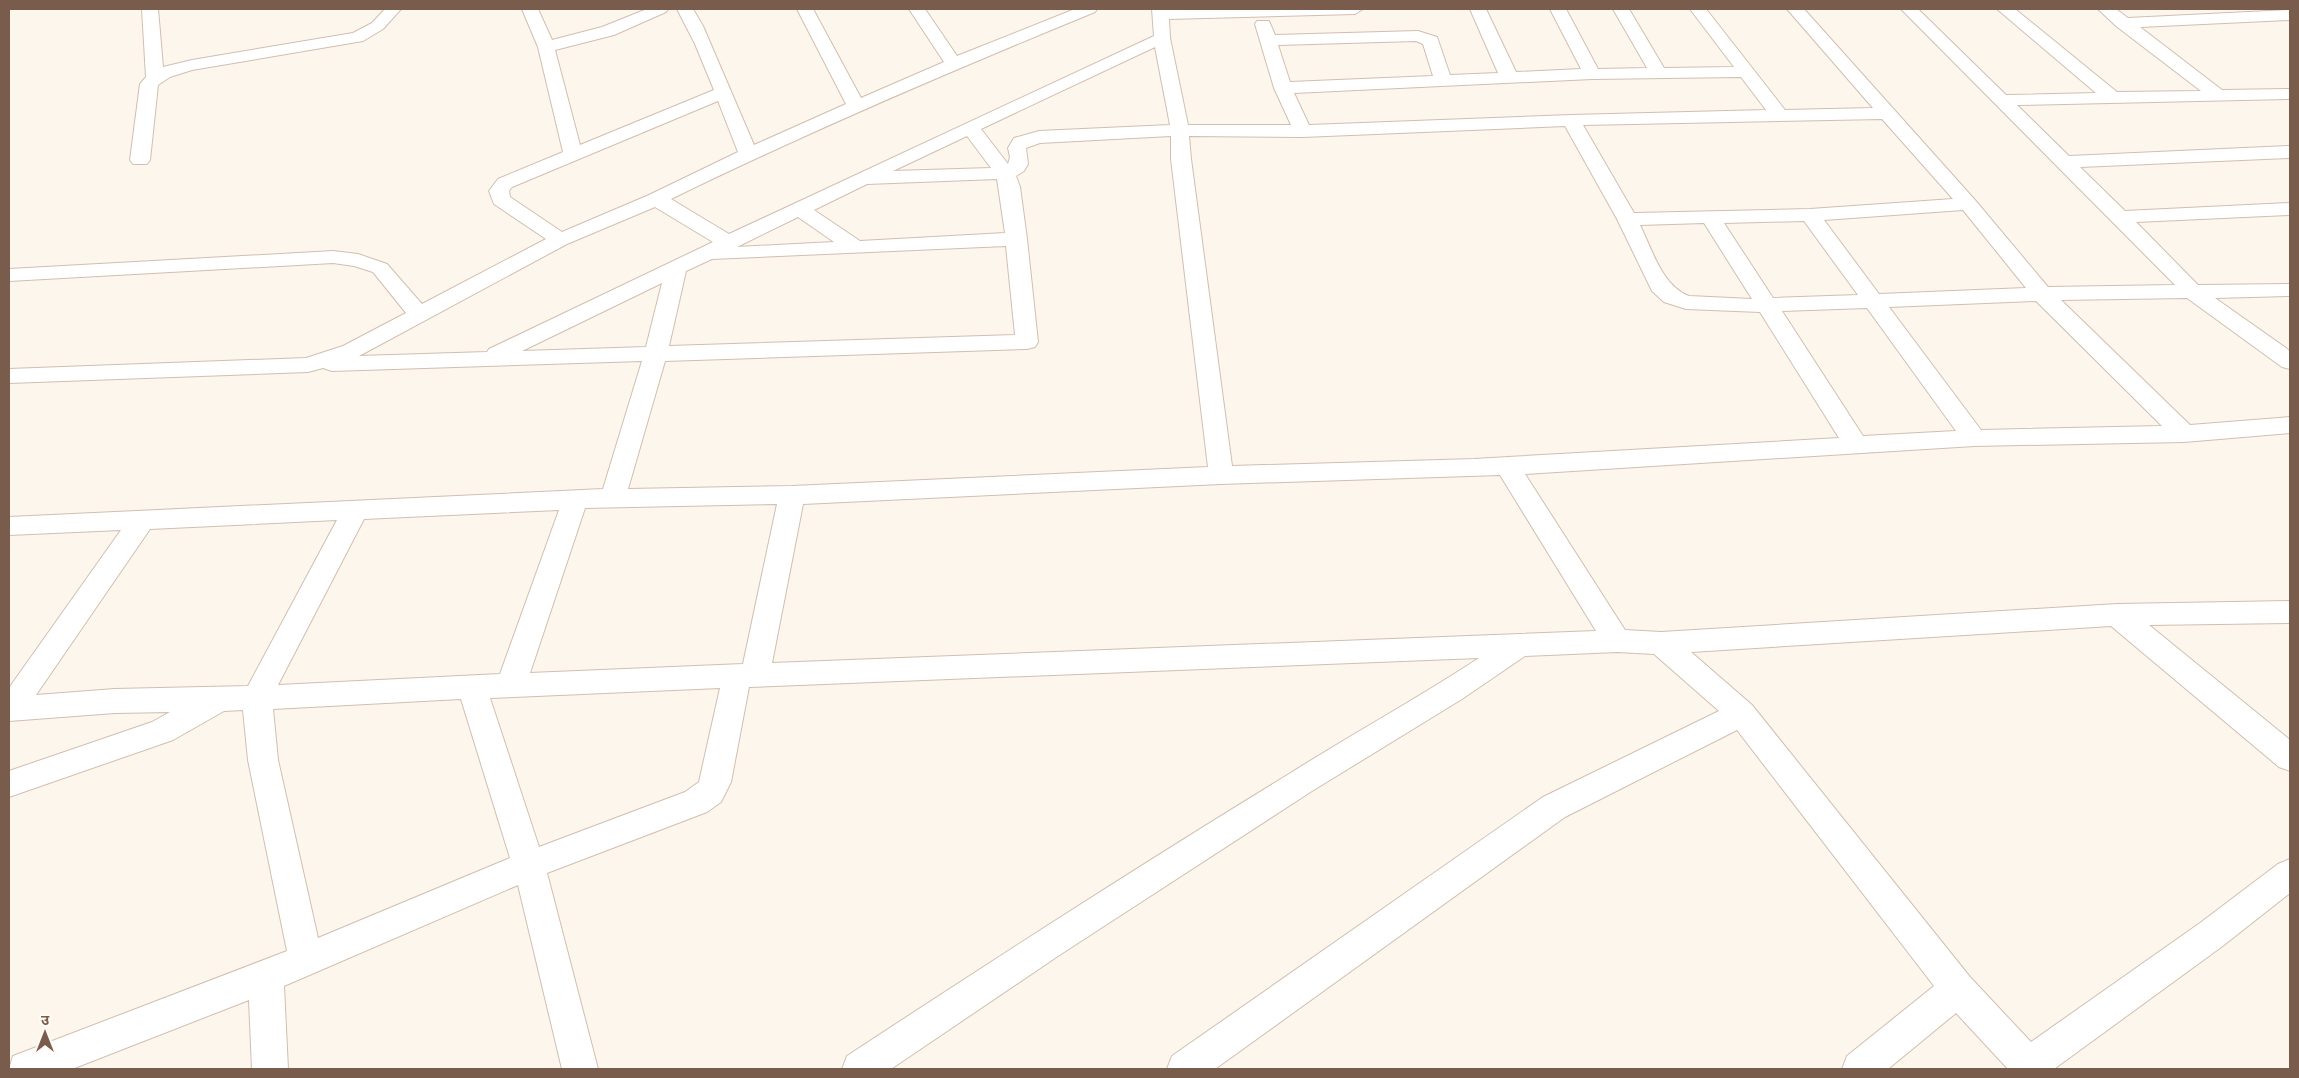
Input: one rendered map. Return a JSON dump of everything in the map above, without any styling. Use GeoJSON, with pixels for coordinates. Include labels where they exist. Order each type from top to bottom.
{"type":"FeatureCollection","features":[{"type":"Feature","properties":{"kind":"street"},"geometry":{"type":"LineString","coordinates":[[150,9],[155,77]]}},
{"type":"Feature","properties":{"kind":"street"},"geometry":{"type":"LineString","coordinates":[[140,160],[149,84],[155,77],[167,70],[371,33],[380,26],[393,9]]}},
{"type":"Feature","properties":{"kind":"street"},"geometry":{"type":"LineString","coordinates":[[530,9],[546,47],[573,156]]}},
{"type":"Feature","properties":{"kind":"street"},"geometry":{"type":"LineString","coordinates":[[546,47],[608,31],[660,9]]}},
{"type":"Feature","properties":{"kind":"street"},"geometry":{"type":"LineString","coordinates":[[685,9],[704,41],[722,93],[748,154]]}},
{"type":"Feature","properties":{"kind":"street"},"geometry":{"type":"LineString","coordinates":[[805,9],[857,108]]}},
{"type":"Feature","properties":{"kind":"street"},"geometry":{"type":"LineString","coordinates":[[917,9],[954,64]]}},
{"type":"Feature","properties":{"kind":"street"},"geometry":{"type":"LineString","coordinates":[[308,365],[351,351],[560,240],[656,199],[748,154],[954,64],[1056,14],[1089,9]]}},
{"type":"Feature","properties":{"kind":"street"},"geometry":{"type":"LineString","coordinates":[[1221,475],[1181,159],[1180,130],[1162,38],[1161,11],[1355,9]]}},
{"type":"Feature","properties":{"kind":"street"},"geometry":{"type":"LineString","coordinates":[[1478,9],[1509,77]]}},
{"type":"Feature","properties":{"kind":"street"},"geometry":{"type":"LineString","coordinates":[[1558,9],[1592,74]]}},
{"type":"Feature","properties":{"kind":"street"},"geometry":{"type":"LineString","coordinates":[[1621,9],[1659,74]]}},
{"type":"Feature","properties":{"kind":"street"},"geometry":{"type":"LineString","coordinates":[[1698,9],[1780,116]]}},
{"type":"Feature","properties":{"kind":"street"},"geometry":{"type":"LineString","coordinates":[[1795,9],[1968,204],[2042,294],[2184,434]]}},
{"type":"Feature","properties":{"kind":"street"},"geometry":{"type":"LineString","coordinates":[[1909,9],[2120,217],[2193,292],[2290,362]]}},
{"type":"Feature","properties":{"kind":"street"},"geometry":{"type":"LineString","coordinates":[[2005,9],[2114,98]]}},
{"type":"Feature","properties":{"kind":"street"},"geometry":{"type":"LineString","coordinates":[[2106,9],[2220,97]]}},
{"type":"Feature","properties":{"kind":"street"},"geometry":{"type":"LineString","coordinates":[[1248,11],[1268,40],[1284,88],[1303,131]]}},
{"type":"Feature","properties":{"kind":"street"},"geometry":{"type":"LineString","coordinates":[[2122,23],[2290,15]]}},
{"type":"Feature","properties":{"kind":"street"},"geometry":{"type":"LineString","coordinates":[[1268,40],[1418,36],[1430,41],[1443,80]]}},
{"type":"Feature","properties":{"kind":"street"},"geometry":{"type":"LineString","coordinates":[[487,359],[676,270],[705,254],[970,127],[1162,38]]}},
{"type":"Feature","properties":{"kind":"street"},"geometry":{"type":"LineString","coordinates":[[1284,88],[1592,74],[1746,72]]}},
{"type":"Feature","properties":{"kind":"street"},"geometry":{"type":"LineString","coordinates":[[560,240],[501,200],[499,192],[505,183],[722,93]]}},
{"type":"Feature","properties":{"kind":"street"},"geometry":{"type":"LineString","coordinates":[[2001,100],[2220,97],[2290,94]]}},
{"type":"Feature","properties":{"kind":"street"},"geometry":{"type":"LineString","coordinates":[[865,178],[1005,173],[1015,170],[1020,165],[1022,158],[1018,148],[1021,142],[1027,139],[1180,130],[1303,131],[1571,120],[1886,113]]}},
{"type":"Feature","properties":{"kind":"street"},"geometry":{"type":"LineString","coordinates":[[1571,120],[1627,219],[1660,286],[1672,296],[1686,302],[1715,305],[1765,305],[2042,294],[2290,290]]}},
{"type":"Feature","properties":{"kind":"street"},"geometry":{"type":"LineString","coordinates":[[9,376],[1026,342],[1017,238],[1010,187],[1005,173],[970,127]]}},
{"type":"Feature","properties":{"kind":"street"},"geometry":{"type":"LineString","coordinates":[[2064,162],[2290,152]]}},
{"type":"Feature","properties":{"kind":"street"},"geometry":{"type":"LineString","coordinates":[[656,199],[729,243]]}},
{"type":"Feature","properties":{"kind":"street"},"geometry":{"type":"LineString","coordinates":[[1627,219],[1810,216],[1968,204]]}},
{"type":"Feature","properties":{"kind":"street"},"geometry":{"type":"LineString","coordinates":[[800,209],[855,247]]}},
{"type":"Feature","properties":{"kind":"street"},"geometry":{"type":"LineString","coordinates":[[2120,217],[2290,209]]}},
{"type":"Feature","properties":{"kind":"street"},"geometry":{"type":"LineString","coordinates":[[1810,216],[1974,438]]}},
{"type":"Feature","properties":{"kind":"street"},"geometry":{"type":"LineString","coordinates":[[1711,218],[1856,445]]}},
{"type":"Feature","properties":{"kind":"street"},"geometry":{"type":"LineString","coordinates":[[705,254],[1017,238]]}},
{"type":"Feature","properties":{"kind":"street"},"geometry":{"type":"LineString","coordinates":[[9,275],[333,257],[358,260],[380,268],[418,314]]}},
{"type":"Feature","properties":{"kind":"street"},"geometry":{"type":"LineString","coordinates":[[613,498],[656,353],[676,270]]}},
{"type":"Feature","properties":{"kind":"street"},"geometry":{"type":"LineString","coordinates":[[9,526],[613,498],[792,495],[1019,486],[1221,475],[1507,466],[1974,438],[2184,434],[2290,425]]}},
{"type":"Feature","properties":{"kind":"street"},"geometry":{"type":"LineString","coordinates":[[1507,466],[1617,641]]}},
{"type":"Feature","properties":{"kind":"street"},"geometry":{"type":"LineString","coordinates":[[26,1069],[266,977],[529,865],[696,802],[710,792],[716,782],[746,676],[792,495]]}},
{"type":"Feature","properties":{"kind":"street"},"geometry":{"type":"LineString","coordinates":[[511,685],[575,500]]}},
{"type":"Feature","properties":{"kind":"street"},"geometry":{"type":"LineString","coordinates":[[306,960],[263,760],[257,698],[355,511]]}},
{"type":"Feature","properties":{"kind":"street"},"geometry":{"type":"LineString","coordinates":[[9,709],[142,520]]}},
{"type":"Feature","properties":{"kind":"street"},"geometry":{"type":"LineString","coordinates":[[9,709],[115,701],[257,698],[511,685],[1516,647],[1617,641],[1661,642],[2117,615],[2290,612]]}},
{"type":"Feature","properties":{"kind":"street"},"geometry":{"type":"LineString","coordinates":[[2117,615],[2290,758]]}},
{"type":"Feature","properties":{"kind":"street"},"geometry":{"type":"LineString","coordinates":[[1661,642],[1742,714],[1958,989],[2030,1067],[2212,934],[2290,874]]}},
{"type":"Feature","properties":{"kind":"street"},"geometry":{"type":"LineString","coordinates":[[860,1069],[1046,945],[1301,782],[1452,691],[1516,647]]}},
{"type":"Feature","properties":{"kind":"street"},"geometry":{"type":"LineString","coordinates":[[472,687],[529,865],[580,1069]]}},
{"type":"Feature","properties":{"kind":"street"},"geometry":{"type":"LineString","coordinates":[[9,784],[162,731],[220,699]]}},
{"type":"Feature","properties":{"kind":"street"},"geometry":{"type":"LineString","coordinates":[[1185,1069],[1554,808],[1742,714]]}},
{"type":"Feature","properties":{"kind":"street"},"geometry":{"type":"LineString","coordinates":[[266,977],[270,1069]]}},
{"type":"Feature","properties":{"kind":"street"},"geometry":{"type":"LineString","coordinates":[[1860,1069],[1958,989]]}}]}
